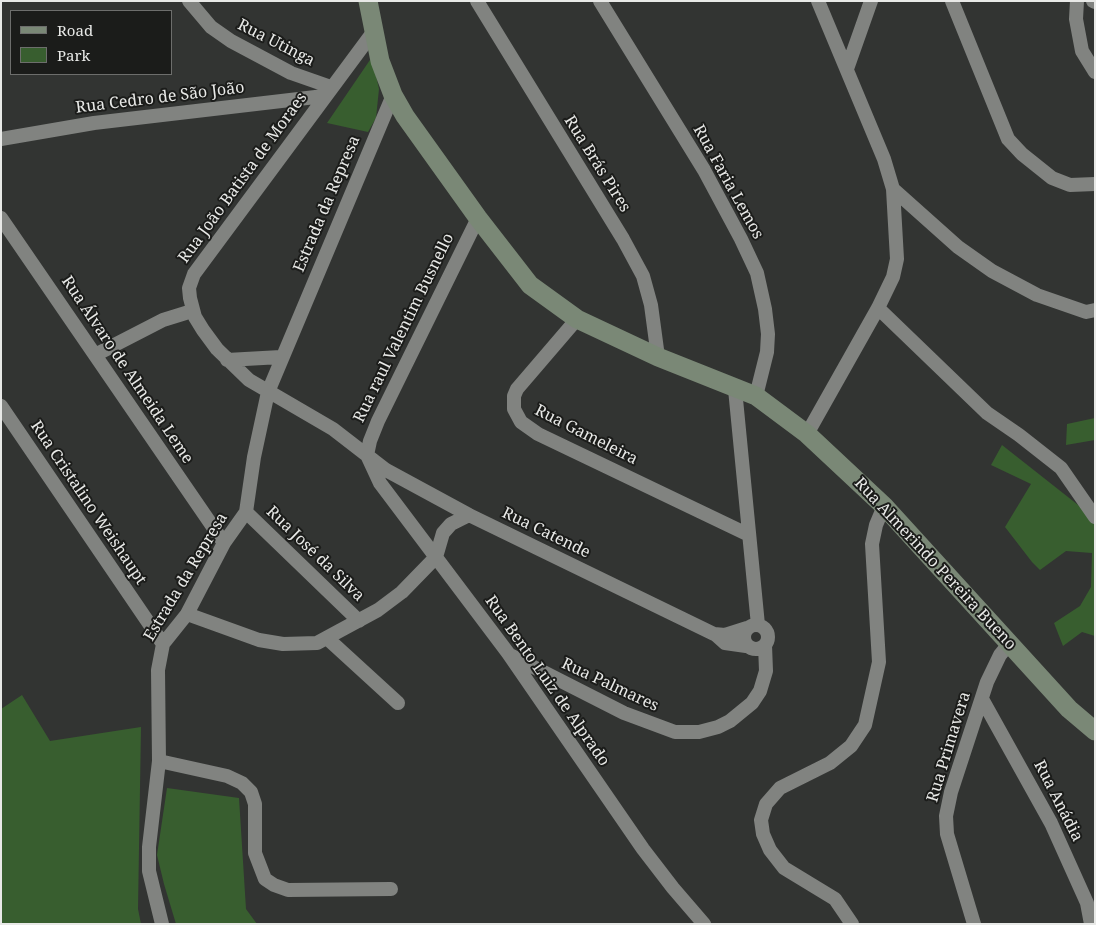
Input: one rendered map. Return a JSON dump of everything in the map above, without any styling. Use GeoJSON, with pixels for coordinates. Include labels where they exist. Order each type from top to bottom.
{"type":"FeatureCollection","features":[{"type":"Feature","properties":{"kind":"main road","name":"Rua Almerindo Pereira Bueno"},"geometry":{"type":"LineString","coordinates":[[368,1],[380,61],[393,95],[418,136],[530,285],[577,319],[658,357],[756,396],[807,434],[884,506],[1069,709],[1095,731]]}},
{"type":"Feature","properties":{"kind":"street","name":"Rua Utinga"},"geometry":{"type":"LineString","coordinates":[[189,1],[212,27],[231,41],[328,91]]}},
{"type":"Feature","properties":{"kind":"street","name":"Rua Brás Pires"},"geometry":{"type":"LineString","coordinates":[[477,1],[623,239],[643,276],[652,305],[658,357]]}},
{"type":"Feature","properties":{"kind":"street","name":"Rua Faria Lemos"},"geometry":{"type":"LineString","coordinates":[[600,1],[704,170],[737,231],[756,273],[766,309],[768,334],[767,352],[756,396]]}},
{"type":"Feature","properties":{"kind":"street"},"geometry":{"type":"LineString","coordinates":[[807,434],[878,308],[893,277],[897,259],[893,189],[872,128],[818,1]]}},
{"type":"Feature","properties":{"kind":"street"},"geometry":{"type":"LineString","coordinates":[[846,69],[871,1]]}},
{"type":"Feature","properties":{"kind":"street"},"geometry":{"type":"LineString","coordinates":[[952,1],[1008,139],[1022,154],[1052,178],[1070,185],[1095,184]]}},
{"type":"Feature","properties":{"kind":"street"},"geometry":{"type":"LineString","coordinates":[[1077,1],[1076,19],[1082,51],[1095,72]]}},
{"type":"Feature","properties":{"kind":"street","name":"Rua João Batista de Moraes"},"geometry":{"type":"LineString","coordinates":[[367,455],[333,429],[249,380],[227,360],[203,330],[192,311],[189,288],[194,274],[374,31]]}},
{"type":"Feature","properties":{"kind":"street","name":"Rua Cedro de São João"},"geometry":{"type":"LineString","coordinates":[[1,139],[94,123],[328,91]]}},
{"type":"Feature","properties":{"kind":"street","name":"Estrada da Represa"},"geometry":{"type":"LineString","coordinates":[[162,924],[149,871],[159,761],[158,670],[163,644],[187,614],[224,543],[246,512],[254,457],[268,392],[281,357],[393,95]]}},
{"type":"Feature","properties":{"kind":"street"},"geometry":{"type":"LineString","coordinates":[[893,189],[958,247],[992,271],[1037,295],[1086,312],[1095,310]]}},
{"type":"Feature","properties":{"kind":"street","name":"Rua Álvaro de Almeida Leme"},"geometry":{"type":"LineString","coordinates":[[1,218],[224,543]]}},
{"type":"Feature","properties":{"kind":"street","name":"Rua raul Valentim Busnello"},"geometry":{"type":"LineString","coordinates":[[367,455],[370,440],[378,421],[478,218]]}},
{"type":"Feature","properties":{"kind":"street"},"geometry":{"type":"LineString","coordinates":[[878,308],[987,413],[1061,468],[1095,517]]}},
{"type":"Feature","properties":{"kind":"street"},"geometry":{"type":"LineString","coordinates":[[95,355],[164,320],[192,311]]}},
{"type":"Feature","properties":{"kind":"street","name":"Rua Gameleira"},"geometry":{"type":"LineString","coordinates":[[577,319],[517,389],[514,396],[514,409],[521,422],[538,434],[749,535]]}},
{"type":"Feature","properties":{"kind":"street"},"geometry":{"type":"LineString","coordinates":[[227,360],[281,357]]}},
{"type":"Feature","properties":{"kind":"street","name":"Rua Palmares"},"geometry":{"type":"LineString","coordinates":[[735,389],[749,535],[752,626],[743,635],[746,646]]}},
{"type":"Feature","properties":{"kind":"street","name":"Rua Cristalino Weishaupt"},"geometry":{"type":"LineString","coordinates":[[1,406],[163,644]]}},
{"type":"Feature","properties":{"kind":"street","name":"Rua Catende"},"geometry":{"type":"LineString","coordinates":[[367,455],[386,470],[469,515],[714,634],[725,643],[746,646]]}},
{"type":"Feature","properties":{"kind":"street","name":"Rua Bento Luiz de Alprado"},"geometry":{"type":"LineString","coordinates":[[367,455],[380,483],[508,654],[643,849],[704,924]]}},
{"type":"Feature","properties":{"kind":"street"},"geometry":{"type":"LineString","coordinates":[[852,924],[835,899],[784,868],[770,850],[763,834],[761,820],[766,804],[780,788],[830,763],[851,746],[865,725],[879,662],[872,544],[884,506]]}},
{"type":"Feature","properties":{"kind":"street","name":"Rua José da Silva"},"geometry":{"type":"LineString","coordinates":[[246,512],[359,621]]}},
{"type":"Feature","properties":{"kind":"street"},"geometry":{"type":"LineString","coordinates":[[187,614],[259,640],[283,644],[317,644],[359,621],[402,592],[436,557],[443,534],[451,524],[469,515]]}},
{"type":"Feature","properties":{"kind":"street"},"geometry":{"type":"LineString","coordinates":[[714,634],[725,635],[752,626]]}},
{"type":"Feature","properties":{"kind":"street","name":"Rua Palmares"},"geometry":{"type":"LineString","coordinates":[[508,654],[632,717],[675,732],[699,732],[724,724],[740,714],[752,703],[760,691],[766,671],[765,645],[767,633],[752,626]]}},
{"type":"Feature","properties":{"kind":"street"},"geometry":{"type":"LineString","coordinates":[[328,639],[398,703]]}},
{"type":"Feature","properties":{"kind":"street","name":"Rua Primavera"},"geometry":{"type":"LineString","coordinates":[[974,924],[947,834],[946,816],[951,792],[992,670],[1009,644]]}},
{"type":"Feature","properties":{"kind":"street"},"geometry":{"type":"LineString","coordinates":[[746,646],[754,650],[765,645]]}},
{"type":"Feature","properties":{"kind":"street","name":"Rua Anádia"},"geometry":{"type":"LineString","coordinates":[[982,699],[1051,824],[1087,903],[1091,924]]}},
{"type":"Feature","properties":{"kind":"street"},"geometry":{"type":"LineString","coordinates":[[159,761],[227,776],[242,783],[251,792],[255,804],[255,853],[265,878],[274,885],[288,890],[391,889]]}},
{"type":"Feature","properties":{"kind":"green space"},"geometry":{"type":"Polygon","coordinates":[[[372,57],[379,89],[376,118],[368,132],[327,123],[372,57]]]}},
{"type":"Feature","properties":{"kind":"green space"},"geometry":{"type":"Polygon","coordinates":[[[1095,418],[1095,440],[1066,445],[1067,424],[1095,418]]]}},
{"type":"Feature","properties":{"kind":"green space"},"geometry":{"type":"Polygon","coordinates":[[[1002,445],[1087,512],[1095,522],[1095,636],[1082,632],[1063,646],[1054,623],[1080,606],[1091,587],[1092,553],[1066,551],[1040,570],[1032,562],[1005,527],[1031,484],[991,465],[1002,445]]]}},
{"type":"Feature","properties":{"kind":"green space"},"geometry":{"type":"Polygon","coordinates":[[[22,695],[50,741],[141,727],[138,909],[141,924],[1,924],[1,709],[22,695]]]}},
{"type":"Feature","properties":{"kind":"green space"},"geometry":{"type":"Polygon","coordinates":[[[167,788],[239,798],[246,909],[257,924],[176,924],[157,855],[167,788]]]}}]}
